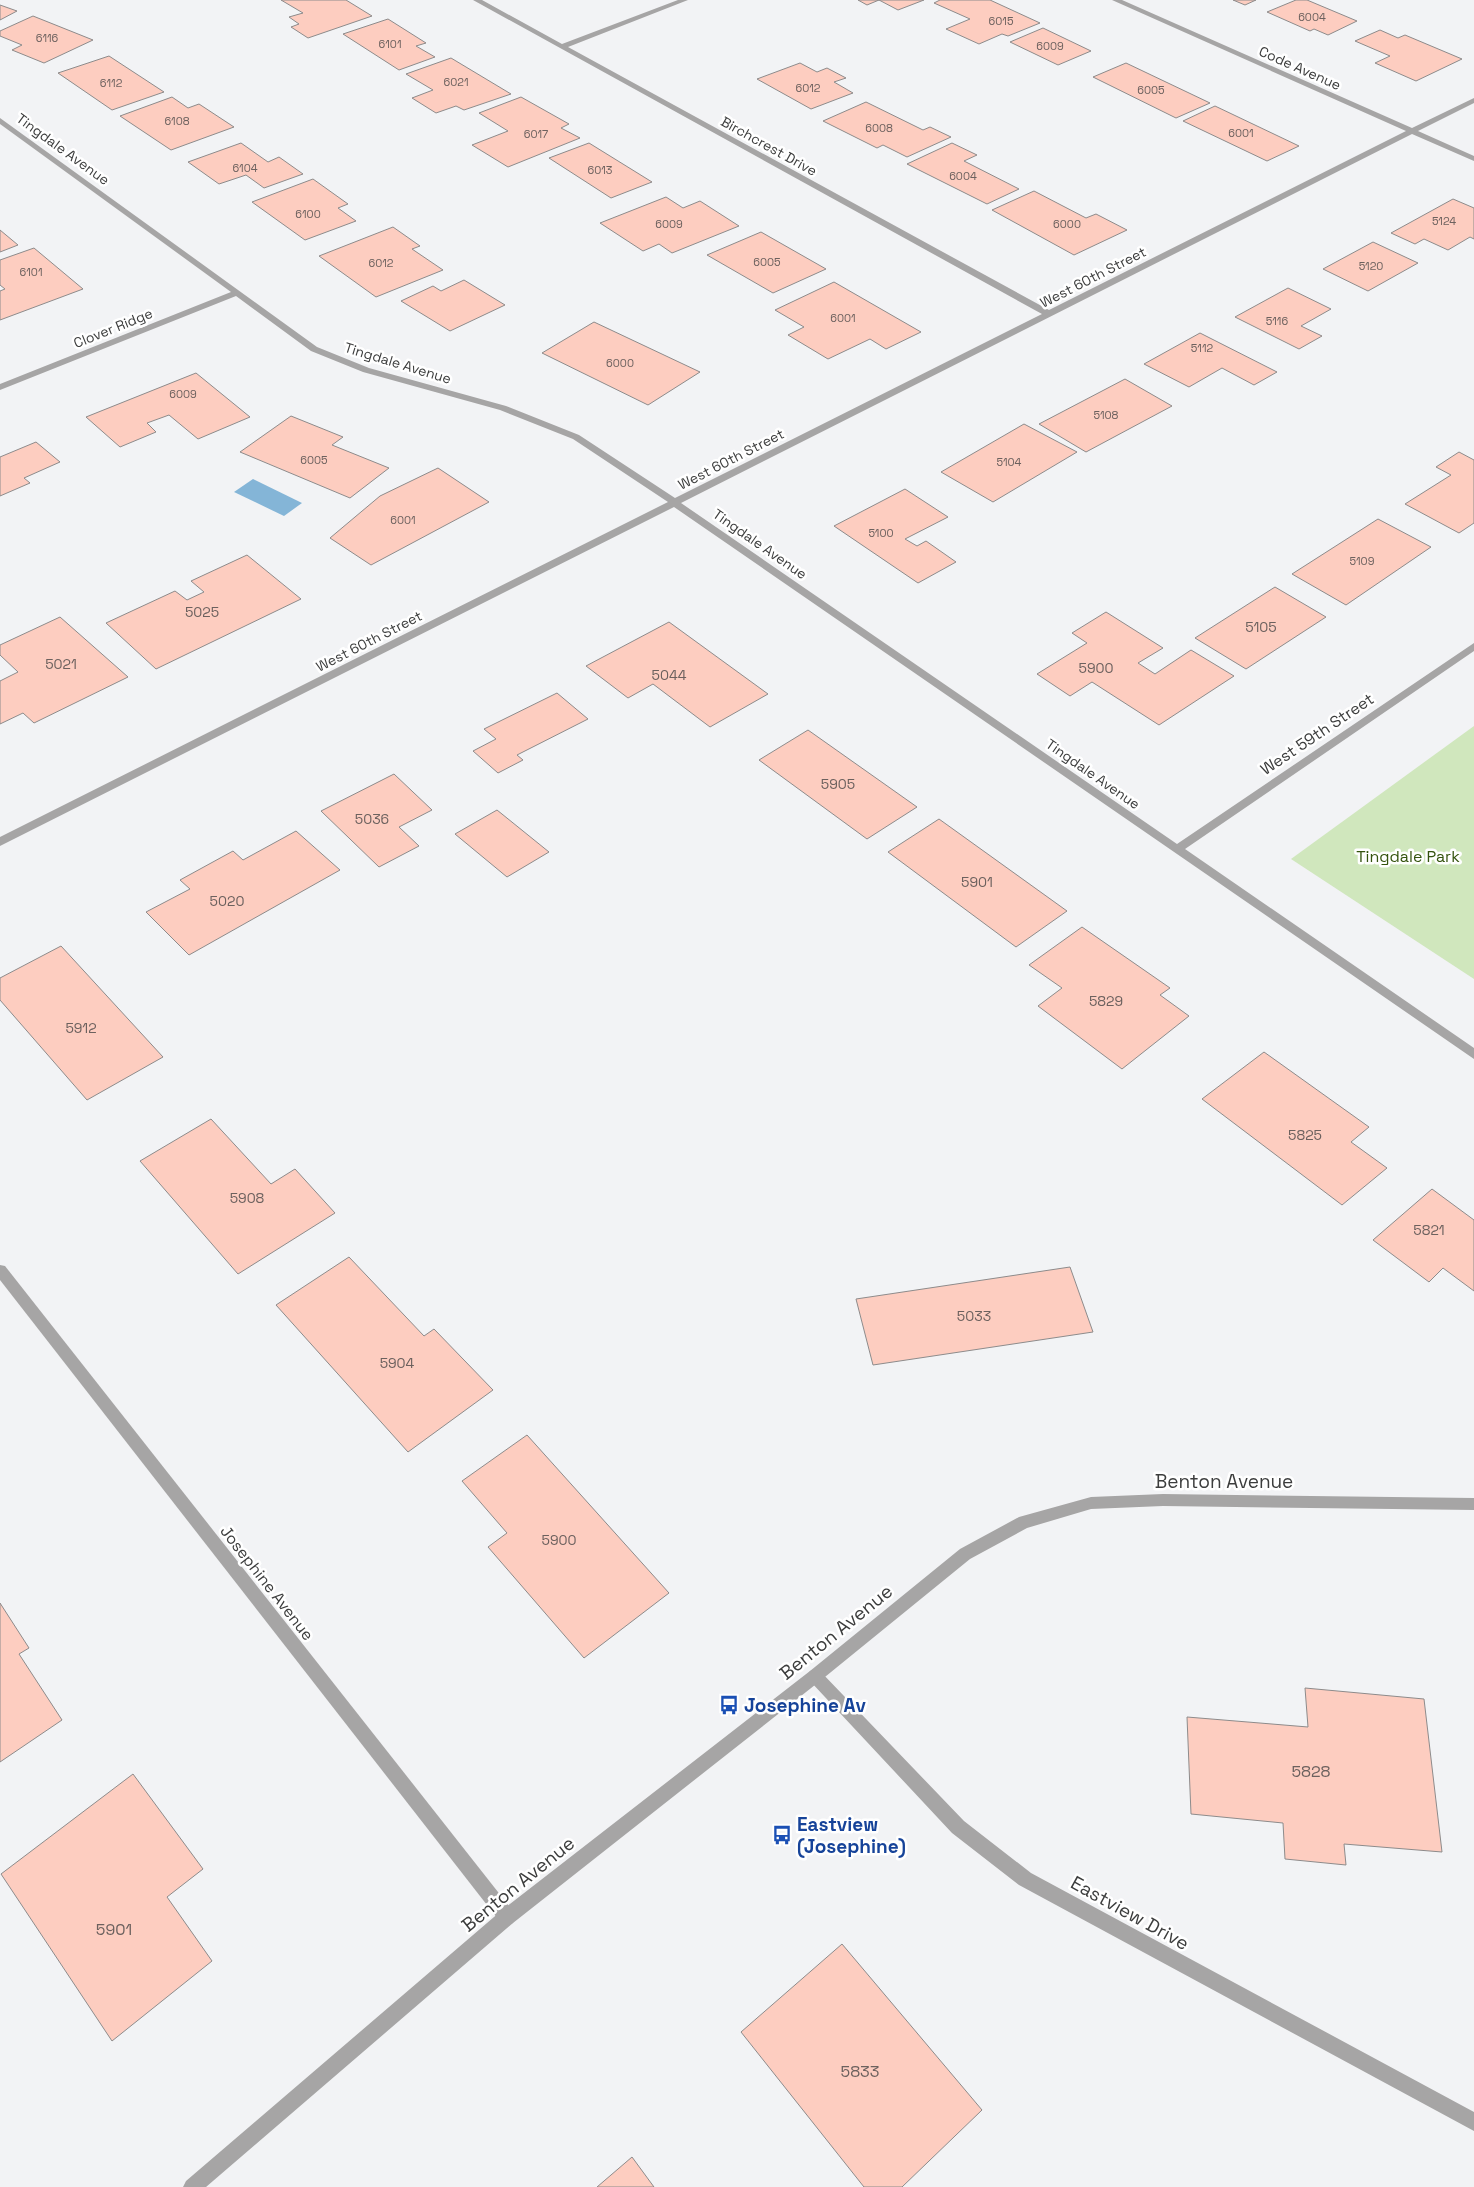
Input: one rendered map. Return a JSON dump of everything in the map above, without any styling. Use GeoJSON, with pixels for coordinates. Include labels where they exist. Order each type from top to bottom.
{"type":"FeatureCollection","features":[{"type":"Feature","properties":{"kind":"street","name":"Birchcrest Drive"},"geometry":{"type":"LineString","coordinates":[[477,0],[1049,314]]}},
{"type":"Feature","properties":{"kind":"street"},"geometry":{"type":"LineString","coordinates":[[561,47],[684,0]]}},
{"type":"Feature","properties":{"kind":"street","name":"Code Avenue"},"geometry":{"type":"LineString","coordinates":[[1116,0],[1474,159]]}},
{"type":"Feature","properties":{"kind":"street","name":"West 60th Street"},"geometry":{"type":"LineString","coordinates":[[0,842],[1474,100]]}},
{"type":"Feature","properties":{"kind":"street","name":"Tingdale Avenue"},"geometry":{"type":"LineString","coordinates":[[0,120],[314,349],[366,370],[503,408],[576,438],[675,502],[1474,1054]]}},
{"type":"Feature","properties":{"kind":"street","name":"Clover Ridge"},"geometry":{"type":"LineString","coordinates":[[0,388],[237,293]]}},
{"type":"Feature","properties":{"kind":"street","name":"West 59th Street"},"geometry":{"type":"LineString","coordinates":[[1178,849],[1474,646]]}},
{"type":"Feature","properties":{"kind":"street","name":"Josephine Avenue"},"geometry":{"type":"LineString","coordinates":[[0,1270],[507,1917]]}},
{"type":"Feature","properties":{"kind":"street","name":"Benton Avenue"},"geometry":{"type":"LineString","coordinates":[[192,2187],[507,1917],[815,1676],[965,1554],[1024,1522],[1091,1503],[1163,1500],[1474,1504]]}},
{"type":"Feature","properties":{"kind":"street","name":"Eastview Drive"},"geometry":{"type":"LineString","coordinates":[[815,1676],[958,1827],[1025,1879],[1474,2122]]}},
{"type":"Feature","properties":{"kind":"green space","name":"Tingdale Park"},"geometry":{"type":"Polygon","coordinates":[[[1474,726],[1474,979],[1291,859],[1474,726]]]}},
{"type":"Feature","properties":{"kind":"water"},"geometry":{"type":"Polygon","coordinates":[[[253,479],[302,503],[284,516],[234,492],[253,479]]]}},
{"type":"Feature","properties":{"kind":"building"},"geometry":{"type":"Polygon","coordinates":[[[281,0],[346,0],[372,16],[308,38],[291,27],[299,24],[289,17],[303,13],[281,0]]]}},
{"type":"Feature","properties":{"kind":"building"},"geometry":{"type":"Polygon","coordinates":[[[858,0],[879,0],[867,5],[858,0]]]}},
{"type":"Feature","properties":{"kind":"building"},"geometry":{"type":"Polygon","coordinates":[[[879,0],[924,0],[898,10],[879,0]]]}},
{"type":"Feature","properties":{"kind":"building"},"geometry":{"type":"Polygon","coordinates":[[[940,0],[990,0],[1040,23],[1008,36],[1002,34],[979,44],[946,29],[970,19],[934,3],[940,0]]]}},
{"type":"Feature","properties":{"kind":"building"},"geometry":{"type":"Polygon","coordinates":[[[1233,0],[1256,0],[1245,5],[1233,0]]]}},
{"type":"Feature","properties":{"kind":"building"},"geometry":{"type":"Polygon","coordinates":[[[1296,0],[1307,0],[1357,21],[1328,35],[1314,29],[1310,31],[1267,12],[1296,0]]]}},
{"type":"Feature","properties":{"kind":"building"},"geometry":{"type":"Polygon","coordinates":[[[0,5],[17,11],[0,20],[0,5]]]}},
{"type":"Feature","properties":{"kind":"building"},"geometry":{"type":"Polygon","coordinates":[[[33,16],[93,40],[44,63],[12,50],[22,45],[0,36],[0,31],[33,16]]]}},
{"type":"Feature","properties":{"kind":"building"},"geometry":{"type":"Polygon","coordinates":[[[388,19],[426,43],[416,46],[435,57],[399,70],[343,34],[388,19]]]}},
{"type":"Feature","properties":{"kind":"building"},"geometry":{"type":"Polygon","coordinates":[[[1043,28],[1091,51],[1058,65],[1010,42],[1043,28]]]}},
{"type":"Feature","properties":{"kind":"building"},"geometry":{"type":"Polygon","coordinates":[[[1380,30],[1398,38],[1405,35],[1462,59],[1416,81],[1375,63],[1390,56],[1355,41],[1380,30]]]}},
{"type":"Feature","properties":{"kind":"building"},"geometry":{"type":"Polygon","coordinates":[[[109,56],[164,92],[112,110],[58,73],[109,56]]]}},
{"type":"Feature","properties":{"kind":"building"},"geometry":{"type":"Polygon","coordinates":[[[451,58],[511,94],[464,110],[456,106],[436,113],[412,98],[433,90],[406,74],[451,58]]]}},
{"type":"Feature","properties":{"kind":"building"},"geometry":{"type":"Polygon","coordinates":[[[800,63],[817,72],[827,68],[846,78],[834,82],[853,93],[811,109],[757,79],[800,63]]]}},
{"type":"Feature","properties":{"kind":"building"},"geometry":{"type":"Polygon","coordinates":[[[1126,63],[1210,103],[1176,118],[1093,77],[1126,63]]]}},
{"type":"Feature","properties":{"kind":"building"},"geometry":{"type":"Polygon","coordinates":[[[172,97],[188,108],[199,104],[234,127],[171,150],[120,116],[172,97]]]}},
{"type":"Feature","properties":{"kind":"building"},"geometry":{"type":"Polygon","coordinates":[[[521,97],[569,124],[561,128],[580,138],[508,167],[472,145],[508,131],[479,113],[521,97]]]}},
{"type":"Feature","properties":{"kind":"building"},"geometry":{"type":"Polygon","coordinates":[[[866,102],[923,130],[930,127],[951,137],[907,157],[883,145],[877,148],[823,121],[866,102]]]}},
{"type":"Feature","properties":{"kind":"building"},"geometry":{"type":"Polygon","coordinates":[[[1215,106],[1299,146],[1267,161],[1183,121],[1215,106]]]}},
{"type":"Feature","properties":{"kind":"building"},"geometry":{"type":"Polygon","coordinates":[[[241,143],[268,162],[279,157],[303,174],[264,188],[246,175],[219,184],[188,162],[241,143]]]}},
{"type":"Feature","properties":{"kind":"building"},"geometry":{"type":"Polygon","coordinates":[[[589,143],[652,182],[611,198],[549,158],[589,143]]]}},
{"type":"Feature","properties":{"kind":"building"},"geometry":{"type":"Polygon","coordinates":[[[952,143],[977,155],[964,161],[1019,189],[987,204],[907,164],[952,143]]]}},
{"type":"Feature","properties":{"kind":"building"},"geometry":{"type":"Polygon","coordinates":[[[313,179],[348,204],[338,208],[356,221],[305,240],[252,202],[313,179]]]}},
{"type":"Feature","properties":{"kind":"building"},"geometry":{"type":"Polygon","coordinates":[[[1034,191],[1086,218],[1096,214],[1127,230],[1074,255],[992,210],[1034,191]]]}},
{"type":"Feature","properties":{"kind":"building"},"geometry":{"type":"Polygon","coordinates":[[[666,197],[683,208],[700,201],[739,226],[672,253],[659,244],[643,251],[600,223],[666,197]]]}},
{"type":"Feature","properties":{"kind":"building"},"geometry":{"type":"Polygon","coordinates":[[[1453,199],[1474,208],[1474,239],[1470,237],[1448,250],[1424,239],[1415,244],[1391,233],[1453,199]]]}},
{"type":"Feature","properties":{"kind":"building"},"geometry":{"type":"Polygon","coordinates":[[[393,227],[420,246],[412,249],[443,270],[376,297],[319,256],[393,227]]]}},
{"type":"Feature","properties":{"kind":"building"},"geometry":{"type":"Polygon","coordinates":[[[0,230],[18,245],[0,252],[0,230]]]}},
{"type":"Feature","properties":{"kind":"building"},"geometry":{"type":"Polygon","coordinates":[[[761,232],[826,269],[773,293],[707,255],[761,232]]]}},
{"type":"Feature","properties":{"kind":"building"},"geometry":{"type":"Polygon","coordinates":[[[1373,242],[1418,263],[1368,291],[1323,269],[1373,242]]]}},
{"type":"Feature","properties":{"kind":"building"},"geometry":{"type":"Polygon","coordinates":[[[34,248],[83,289],[0,320],[0,291],[5,289],[0,285],[0,260],[34,248]]]}},
{"type":"Feature","properties":{"kind":"building"},"geometry":{"type":"Polygon","coordinates":[[[464,280],[505,305],[450,331],[401,301],[433,286],[441,291],[464,280]]]}},
{"type":"Feature","properties":{"kind":"building"},"geometry":{"type":"Polygon","coordinates":[[[834,282],[921,332],[886,349],[870,339],[828,359],[788,335],[804,327],[775,310],[834,282]]]}},
{"type":"Feature","properties":{"kind":"building"},"geometry":{"type":"Polygon","coordinates":[[[1288,288],[1331,309],[1301,326],[1322,336],[1299,349],[1235,317],[1288,288]]]}},
{"type":"Feature","properties":{"kind":"building"},"geometry":{"type":"Polygon","coordinates":[[[594,322],[700,372],[648,405],[542,353],[594,322]]]}},
{"type":"Feature","properties":{"kind":"building"},"geometry":{"type":"Polygon","coordinates":[[[1200,333],[1277,372],[1254,385],[1222,368],[1189,387],[1144,364],[1200,333]]]}},
{"type":"Feature","properties":{"kind":"building"},"geometry":{"type":"Polygon","coordinates":[[[196,373],[250,417],[198,439],[169,415],[147,423],[156,432],[120,447],[86,417],[196,373]]]}},
{"type":"Feature","properties":{"kind":"building"},"geometry":{"type":"Polygon","coordinates":[[[1125,379],[1172,406],[1086,452],[1039,424],[1125,379]]]}},
{"type":"Feature","properties":{"kind":"building"},"geometry":{"type":"Polygon","coordinates":[[[291,416],[343,437],[332,445],[389,468],[350,498],[240,452],[291,416]]]}},
{"type":"Feature","properties":{"kind":"building"},"geometry":{"type":"Polygon","coordinates":[[[1024,424],[1077,452],[993,502],[941,472],[1024,424]]]}},
{"type":"Feature","properties":{"kind":"building"},"geometry":{"type":"Polygon","coordinates":[[[36,442],[60,462],[24,478],[30,483],[0,496],[0,457],[36,442]]]}},
{"type":"Feature","properties":{"kind":"building"},"geometry":{"type":"Polygon","coordinates":[[[1459,452],[1474,460],[1474,523],[1459,533],[1405,504],[1451,475],[1436,467],[1459,452]]]}},
{"type":"Feature","properties":{"kind":"building"},"geometry":{"type":"Polygon","coordinates":[[[438,468],[489,502],[371,565],[330,538],[380,496],[438,468]]]}},
{"type":"Feature","properties":{"kind":"building"},"geometry":{"type":"Polygon","coordinates":[[[905,489],[948,517],[905,539],[917,546],[926,541],[956,562],[918,583],[834,526],[905,489]]]}},
{"type":"Feature","properties":{"kind":"building"},"geometry":{"type":"Polygon","coordinates":[[[1378,519],[1431,547],[1346,605],[1292,574],[1378,519]]]}},
{"type":"Feature","properties":{"kind":"building"},"geometry":{"type":"Polygon","coordinates":[[[247,555],[301,599],[156,669],[106,623],[175,591],[187,600],[204,592],[191,581],[247,555]]]}},
{"type":"Feature","properties":{"kind":"building"},"geometry":{"type":"Polygon","coordinates":[[[1275,587],[1326,617],[1246,669],[1195,638],[1275,587]]]}},
{"type":"Feature","properties":{"kind":"building"},"geometry":{"type":"Polygon","coordinates":[[[1106,612],[1163,648],[1138,663],[1155,674],[1191,650],[1234,676],[1159,725],[1092,682],[1070,696],[1037,674],[1087,643],[1072,633],[1106,612]]]}},
{"type":"Feature","properties":{"kind":"building"},"geometry":{"type":"Polygon","coordinates":[[[60,617],[128,677],[34,723],[23,713],[0,724],[0,681],[18,672],[0,655],[0,645],[60,617]]]}},
{"type":"Feature","properties":{"kind":"building"},"geometry":{"type":"Polygon","coordinates":[[[669,622],[768,694],[710,727],[653,684],[628,698],[586,666],[669,622]]]}},
{"type":"Feature","properties":{"kind":"building"},"geometry":{"type":"Polygon","coordinates":[[[557,693],[588,719],[517,755],[523,760],[498,773],[473,751],[496,739],[484,729],[557,693]]]}},
{"type":"Feature","properties":{"kind":"building"},"geometry":{"type":"Polygon","coordinates":[[[808,730],[917,807],[867,839],[759,760],[808,730]]]}},
{"type":"Feature","properties":{"kind":"building"},"geometry":{"type":"Polygon","coordinates":[[[394,774],[432,810],[399,827],[419,846],[379,867],[321,811],[394,774]]]}},
{"type":"Feature","properties":{"kind":"building"},"geometry":{"type":"Polygon","coordinates":[[[497,810],[549,852],[507,877],[455,834],[497,810]]]}},
{"type":"Feature","properties":{"kind":"building"},"geometry":{"type":"Polygon","coordinates":[[[939,819],[1067,911],[1016,947],[888,852],[939,819]]]}},
{"type":"Feature","properties":{"kind":"building"},"geometry":{"type":"Polygon","coordinates":[[[296,831],[340,870],[189,955],[146,912],[190,889],[180,880],[233,851],[243,860],[296,831]]]}},
{"type":"Feature","properties":{"kind":"building"},"geometry":{"type":"Polygon","coordinates":[[[1082,927],[1170,988],[1160,995],[1189,1016],[1122,1069],[1038,1006],[1062,988],[1029,965],[1082,927]]]}},
{"type":"Feature","properties":{"kind":"building"},"geometry":{"type":"Polygon","coordinates":[[[61,946],[163,1057],[87,1100],[0,1000],[0,978],[61,946]]]}},
{"type":"Feature","properties":{"kind":"building"},"geometry":{"type":"Polygon","coordinates":[[[1264,1052],[1369,1127],[1351,1142],[1387,1168],[1342,1205],[1202,1099],[1264,1052]]]}},
{"type":"Feature","properties":{"kind":"building"},"geometry":{"type":"Polygon","coordinates":[[[211,1119],[271,1184],[295,1169],[335,1213],[238,1274],[140,1161],[211,1119]]]}},
{"type":"Feature","properties":{"kind":"building"},"geometry":{"type":"Polygon","coordinates":[[[1432,1189],[1474,1220],[1474,1291],[1443,1268],[1429,1282],[1373,1240],[1432,1189]]]}},
{"type":"Feature","properties":{"kind":"building"},"geometry":{"type":"Polygon","coordinates":[[[349,1257],[424,1336],[434,1329],[493,1390],[408,1452],[276,1305],[349,1257]]]}},
{"type":"Feature","properties":{"kind":"building"},"geometry":{"type":"Polygon","coordinates":[[[1070,1267],[1093,1332],[873,1365],[856,1299],[1070,1267]]]}},
{"type":"Feature","properties":{"kind":"building"},"geometry":{"type":"Polygon","coordinates":[[[527,1435],[669,1593],[584,1658],[488,1547],[507,1533],[462,1481],[527,1435]]]}},
{"type":"Feature","properties":{"kind":"building"},"geometry":{"type":"Polygon","coordinates":[[[0,1603],[29,1648],[19,1654],[62,1720],[0,1762],[0,1603]]]}},
{"type":"Feature","properties":{"kind":"building"},"geometry":{"type":"Polygon","coordinates":[[[1305,1688],[1424,1699],[1442,1852],[1344,1844],[1346,1865],[1285,1859],[1283,1823],[1191,1814],[1187,1717],[1308,1727],[1305,1688]]]}},
{"type":"Feature","properties":{"kind":"building"},"geometry":{"type":"Polygon","coordinates":[[[133,1774],[203,1869],[167,1897],[212,1961],[112,2041],[1,1874],[133,1774]]]}},
{"type":"Feature","properties":{"kind":"building"},"geometry":{"type":"Polygon","coordinates":[[[842,1944],[982,2110],[902,2187],[864,2187],[741,2032],[842,1944]]]}},
{"type":"Feature","properties":{"kind":"building"},"geometry":{"type":"Polygon","coordinates":[[[632,2157],[654,2187],[597,2187],[632,2157]]]}},
{"type":"Feature","properties":{"kind":"place","name":"Josephine Av"},"geometry":{"type":"Point","coordinates":[729,1705]}},
{"type":"Feature","properties":{"kind":"place","name":"Eastview (Josephine)"},"geometry":{"type":"Point","coordinates":[782,1835]}}]}
